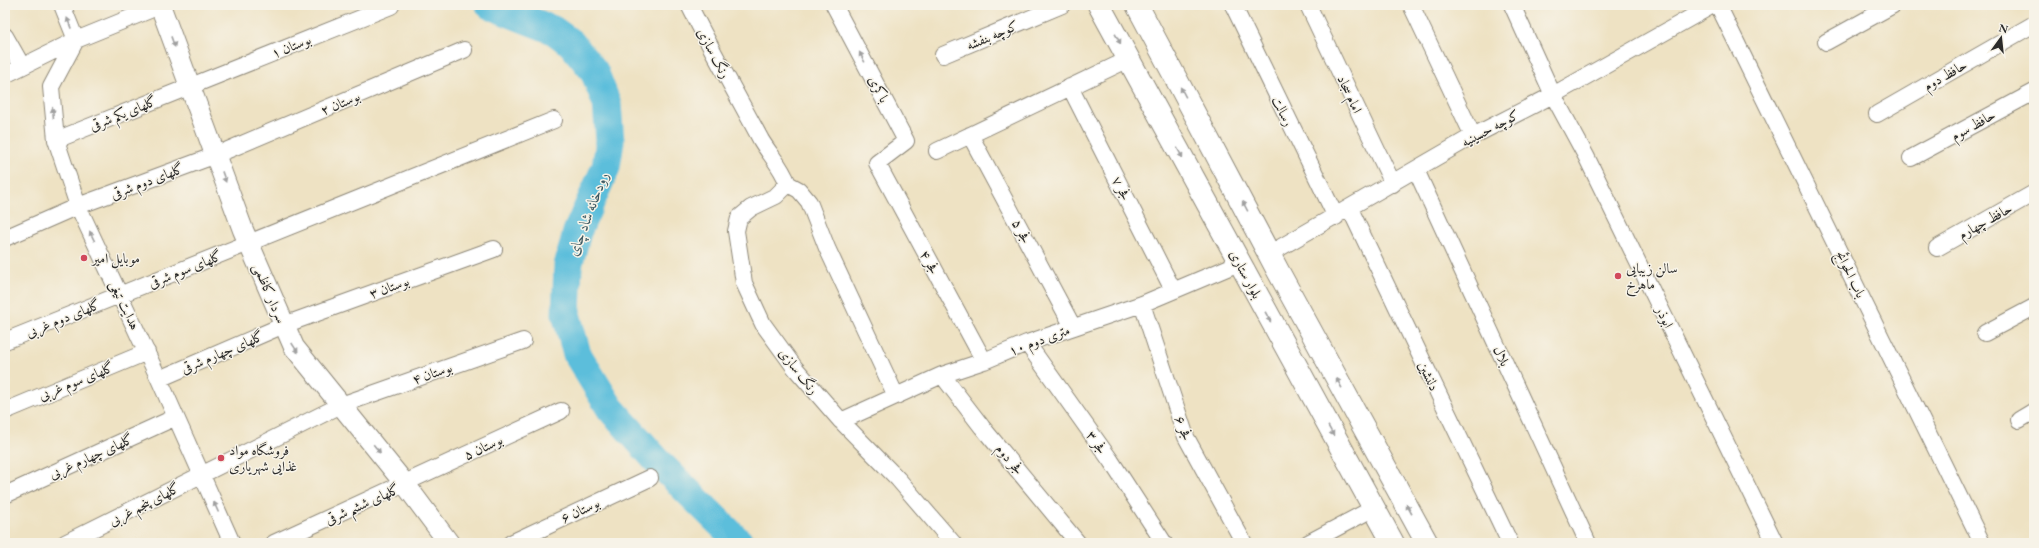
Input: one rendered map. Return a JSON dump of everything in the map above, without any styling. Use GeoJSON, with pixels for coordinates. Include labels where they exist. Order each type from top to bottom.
{"type":"FeatureCollection","features":[{"type":"Feature","properties":{"kind":"main road","name":"بلوار ستاری"},"geometry":{"type":"LineString","coordinates":[[1099,5],[1251,286],[1393,543]]}},
{"type":"Feature","properties":{"kind":"main road"},"geometry":{"type":"LineString","coordinates":[[1137,5],[1274,262],[1427,543]]}},
{"type":"Feature","properties":{"kind":"main road"},"geometry":{"type":"LineString","coordinates":[[1235,254],[1234,234],[1239,229],[1245,227],[1257,230]]}},
{"type":"Feature","properties":{"kind":"main road"},"geometry":{"type":"LineString","coordinates":[[1251,286],[1265,288],[1276,280],[1274,262]]}},
{"type":"Feature","properties":{"kind":"street"},"geometry":{"type":"LineString","coordinates":[[62,5],[76,40]]}},
{"type":"Feature","properties":{"kind":"street"},"geometry":{"type":"LineString","coordinates":[[5,75],[76,40],[161,5]]}},
{"type":"Feature","properties":{"kind":"street","name":"سردار کاظمی"},"geometry":{"type":"LineString","coordinates":[[161,5],[249,243],[294,347],[405,484],[449,543]]}},
{"type":"Feature","properties":{"kind":"street","name":"رنگ سازی"},"geometry":{"type":"LineString","coordinates":[[689,5],[712,51],[769,153],[784,171],[788,184],[799,190],[809,202],[827,248],[896,396]]}},
{"type":"Feature","properties":{"kind":"street","name":"باکری"},"geometry":{"type":"LineString","coordinates":[[834,5],[906,141],[877,163]]}},
{"type":"Feature","properties":{"kind":"street","name":"کوچه بنفشه"},"geometry":{"type":"LineString","coordinates":[[943,55],[1062,5]]}},
{"type":"Feature","properties":{"kind":"street","name":"رسالت"},"geometry":{"type":"LineString","coordinates":[[1233,5],[1336,217]]}},
{"type":"Feature","properties":{"kind":"street","name":"امام سجاد"},"geometry":{"type":"LineString","coordinates":[[1308,5],[1393,184]]}},
{"type":"Feature","properties":{"kind":"street"},"geometry":{"type":"LineString","coordinates":[[1411,5],[1473,136]]}},
{"type":"Feature","properties":{"kind":"street","name":"ابوذر"},"geometry":{"type":"LineString","coordinates":[[1512,5],[1553,95],[1586,156],[1775,543]]}},
{"type":"Feature","properties":{"kind":"street","name":"کوچه حسینیه"},"geometry":{"type":"LineString","coordinates":[[1274,262],[1336,217],[1473,136],[1553,95],[1712,5]]}},
{"type":"Feature","properties":{"kind":"street","name":"باب الحوائج"},"geometry":{"type":"LineString","coordinates":[[1718,5],[1982,543]]}},
{"type":"Feature","properties":{"kind":"street"},"geometry":{"type":"LineString","coordinates":[[1826,42],[1893,5]]}},
{"type":"Feature","properties":{"kind":"street","name":"بوستان ۱"},"geometry":{"type":"LineString","coordinates":[[190,86],[391,6]]}},
{"type":"Feature","properties":{"kind":"street","name":"حافظ دوم"},"geometry":{"type":"LineString","coordinates":[[1877,114],[2034,24]]}},
{"type":"Feature","properties":{"kind":"street"},"geometry":{"type":"LineString","coordinates":[[5,36],[22,66]]}},
{"type":"Feature","properties":{"kind":"street","name":"هدایت تیغی"},"geometry":{"type":"LineString","coordinates":[[76,40],[51,87],[56,140],[78,206],[147,352],[232,543]]}},
{"type":"Feature","properties":{"kind":"street","name":"بوستان ۲"},"geometry":{"type":"LineString","coordinates":[[216,155],[464,50]]}},
{"type":"Feature","properties":{"kind":"street"},"geometry":{"type":"LineString","coordinates":[[937,151],[1129,59]]}},
{"type":"Feature","properties":{"kind":"street","name":"گلهای یکم شرقی"},"geometry":{"type":"LineString","coordinates":[[56,140],[190,86]]}},
{"type":"Feature","properties":{"kind":"street","name":"فجر ۷"},"geometry":{"type":"LineString","coordinates":[[1070,87],[1173,290]]}},
{"type":"Feature","properties":{"kind":"street","name":"حافظ سوم"},"geometry":{"type":"LineString","coordinates":[[1911,158],[2034,92]]}},
{"type":"Feature","properties":{"kind":"street","name":"گلهای سوم شرقی"},"geometry":{"type":"LineString","coordinates":[[120,295],[554,120]]}},
{"type":"Feature","properties":{"kind":"street","name":"فجر ۵"},"geometry":{"type":"LineString","coordinates":[[970,135],[1073,328]]}},
{"type":"Feature","properties":{"kind":"street","name":"گلهای دوم شرقی"},"geometry":{"type":"LineString","coordinates":[[5,238],[78,206],[216,155]]}},
{"type":"Feature","properties":{"kind":"street","name":"فجر ۴"},"geometry":{"type":"LineString","coordinates":[[877,163],[984,361]]}},
{"type":"Feature","properties":{"kind":"street","name":"بلال"},"geometry":{"type":"LineString","coordinates":[[1416,170],[1588,543]]}},
{"type":"Feature","properties":{"kind":"street","name":"رنگ سازی"},"geometry":{"type":"LineString","coordinates":[[788,184],[776,196],[751,208],[739,218],[736,231],[744,283],[764,324],[795,368],[841,421],[898,479],[953,543]]}},
{"type":"Feature","properties":{"kind":"street","name":"حافظ چهارم"},"geometry":{"type":"LineString","coordinates":[[1937,248],[2034,193]]}},
{"type":"Feature","properties":{"kind":"street","name":"دلنشین"},"geometry":{"type":"LineString","coordinates":[[1350,209],[1510,543]]}},
{"type":"Feature","properties":{"kind":"street","name":"بوستان ۳"},"geometry":{"type":"LineString","coordinates":[[284,325],[494,249]]}},
{"type":"Feature","properties":{"kind":"street","name":"۱۰ متری دوم"},"geometry":{"type":"LineString","coordinates":[[841,421],[942,375],[984,361],[1027,343],[1142,304],[1173,290],[1235,254]]}},
{"type":"Feature","properties":{"kind":"street","name":"گلهای دوم غربی"},"geometry":{"type":"LineString","coordinates":[[5,341],[120,295]]}},
{"type":"Feature","properties":{"kind":"street","name":"فجر ۶"},"geometry":{"type":"LineString","coordinates":[[1142,304],[1186,437],[1244,543]]}},
{"type":"Feature","properties":{"kind":"street"},"geometry":{"type":"LineString","coordinates":[[1985,333],[2034,307]]}},
{"type":"Feature","properties":{"kind":"street","name":"گلهای چهارم شرقی"},"geometry":{"type":"LineString","coordinates":[[159,379],[284,325]]}},
{"type":"Feature","properties":{"kind":"street","name":"بوستان ۴"},"geometry":{"type":"LineString","coordinates":[[201,475],[341,405],[523,341]]}},
{"type":"Feature","properties":{"kind":"street","name":"فجر ۳"},"geometry":{"type":"LineString","coordinates":[[1027,343],[1111,461],[1164,543]]}},
{"type":"Feature","properties":{"kind":"street","name":"گلهای سوم غربی"},"geometry":{"type":"LineString","coordinates":[[5,411],[147,352]]}},
{"type":"Feature","properties":{"kind":"street","name":"فجر دوم"},"geometry":{"type":"LineString","coordinates":[[942,375],[982,427],[1078,543]]}},
{"type":"Feature","properties":{"kind":"street","name":"بوستان ۵"},"geometry":{"type":"LineString","coordinates":[[405,484],[560,411]]}},
{"type":"Feature","properties":{"kind":"street"},"geometry":{"type":"LineString","coordinates":[[2019,420],[2034,411]]}},
{"type":"Feature","properties":{"kind":"street","name":"گلهای چهارم غربی"},"geometry":{"type":"LineString","coordinates":[[5,495],[176,417]]}},
{"type":"Feature","properties":{"kind":"street","name":"گلهای پنجم غربی"},"geometry":{"type":"LineString","coordinates":[[65,543],[201,475]]}},
{"type":"Feature","properties":{"kind":"street","name":"بوستان ۶"},"geometry":{"type":"LineString","coordinates":[[511,543],[650,478]]}},
{"type":"Feature","properties":{"kind":"street","name":"گلهای ششم شرقی"},"geometry":{"type":"LineString","coordinates":[[274,543],[405,484]]}},
{"type":"Feature","properties":{"kind":"street"},"geometry":{"type":"LineString","coordinates":[[1308,543],[1374,508]]}},
{"type":"Feature","properties":{"kind":"waterway","name":"رودخانه شاد چای"},"geometry":{"type":"LineString","coordinates":[[490,5],[553,30],[571,43],[594,71],[607,104],[610,141],[606,167],[577,232],[568,266],[566,314],[577,354],[610,408],[659,463],[740,543]]}},
{"type":"Feature","properties":{"kind":"place","name":"موبایل امیر"},"geometry":{"type":"Point","coordinates":[84,258]}},
{"type":"Feature","properties":{"kind":"place","name":"سالن زیبایی ماهرخ"},"geometry":{"type":"Point","coordinates":[1618,276]}},
{"type":"Feature","properties":{"kind":"place","name":"فروشگاه مواد غذایی شهریاری"},"geometry":{"type":"Point","coordinates":[221,458]}}]}
